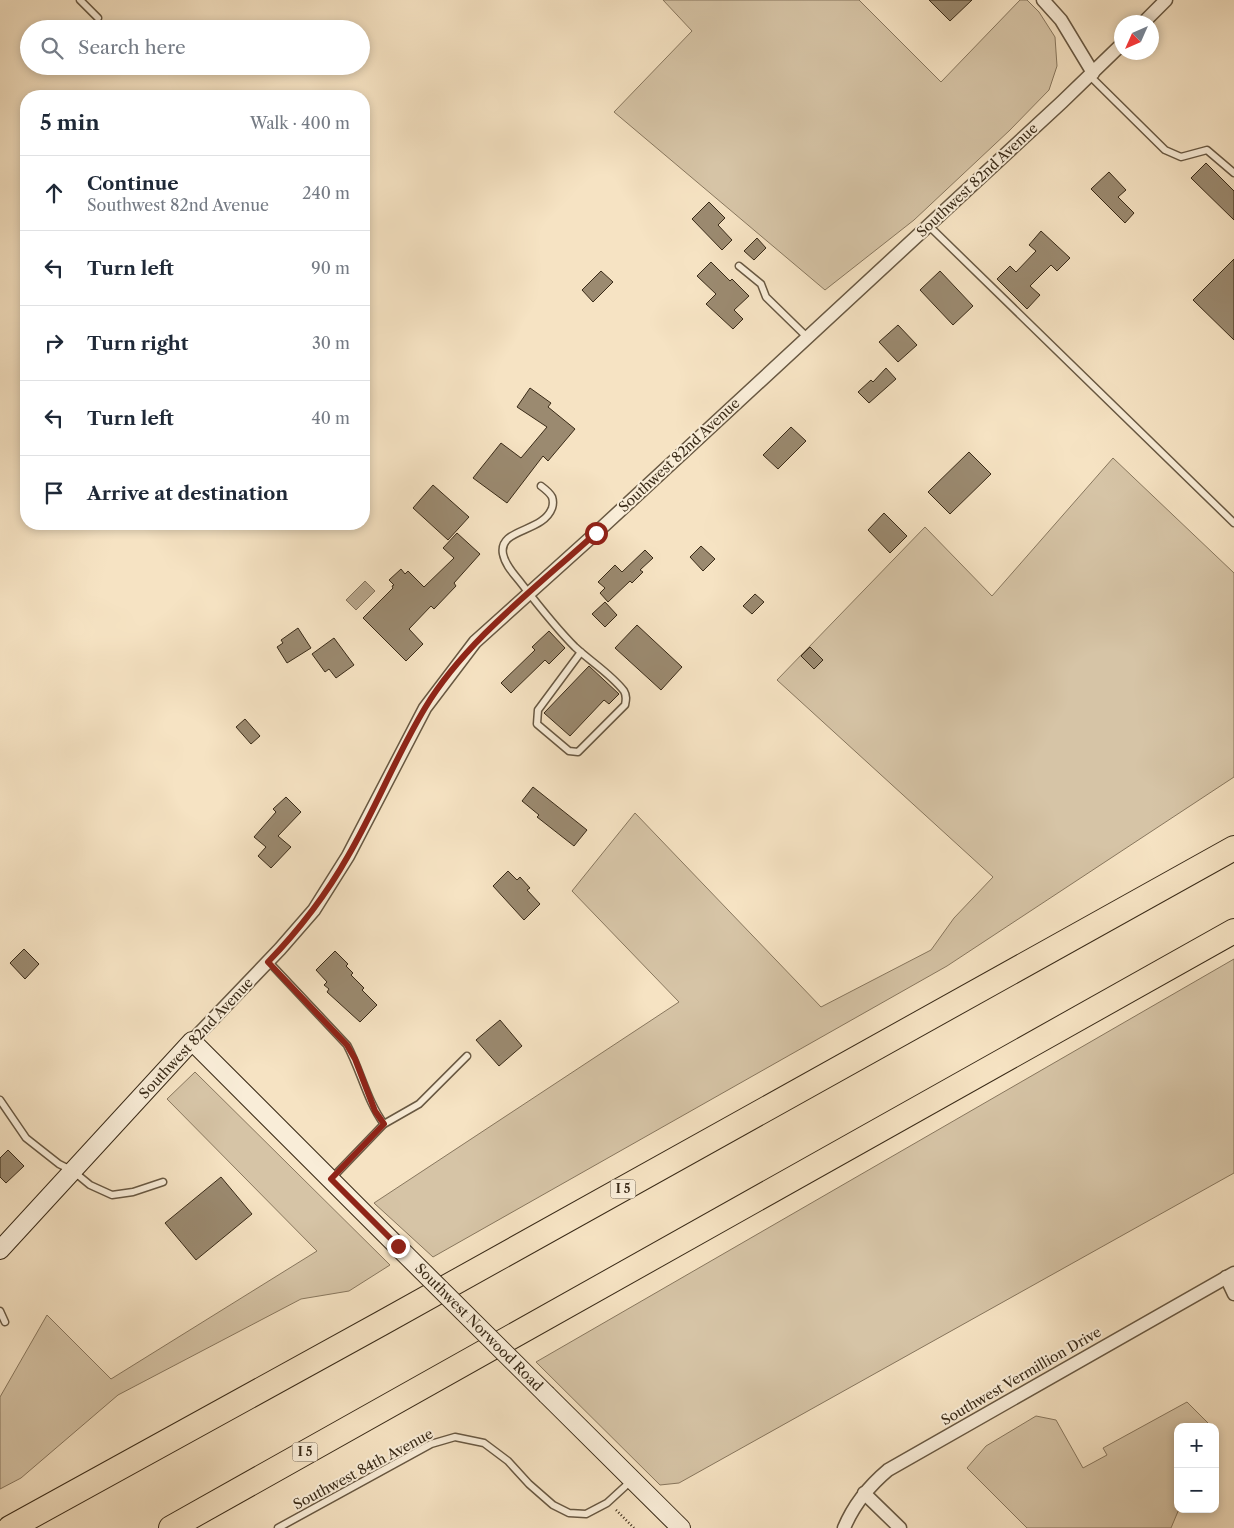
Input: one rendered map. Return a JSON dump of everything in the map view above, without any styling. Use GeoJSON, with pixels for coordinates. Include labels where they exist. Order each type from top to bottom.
{"type":"FeatureCollection","features":[{"type":"Feature","properties":{"kind":"highway","name":"I 5"},"geometry":{"type":"LineString","coordinates":[[10,1528],[408,1309],[1234,848]]}},
{"type":"Feature","properties":{"kind":"highway","name":"I 5"},"geometry":{"type":"LineString","coordinates":[[171,1528],[1234,931]]}},
{"type":"Feature","properties":{"kind":"street"},"geometry":{"type":"LineString","coordinates":[[1043,0],[1061,20],[1091,74]]}},
{"type":"Feature","properties":{"kind":"street"},"geometry":{"type":"LineString","coordinates":[[1151,15],[1166,0]]}},
{"type":"Feature","properties":{"kind":"street","name":"Southwest 82nd Avenue"},"geometry":{"type":"LineString","coordinates":[[0,1250],[314,910],[348,856],[425,708],[475,642],[1114,52]]}},
{"type":"Feature","properties":{"kind":"street","name":"Southwest Norwood Road"},"geometry":{"type":"LineString","coordinates":[[192,1041],[681,1528]]}},
{"type":"Feature","properties":{"kind":"street"},"geometry":{"type":"LineString","coordinates":[[1230,1275],[1234,1294]]}},
{"type":"Feature","properties":{"kind":"street","name":"Southwest Vermillion Drive"},"geometry":{"type":"LineString","coordinates":[[844,1528],[848,1517],[864,1493],[888,1470],[904,1459],[1230,1275]]}},
{"type":"Feature","properties":{"kind":"street"},"geometry":{"type":"LineString","coordinates":[[864,1493],[900,1528]]}},
{"type":"Feature","properties":{"kind":"lane"},"geometry":{"type":"LineString","coordinates":[[80,0],[98,18]]}},
{"type":"Feature","properties":{"kind":"lane"},"geometry":{"type":"LineString","coordinates":[[1091,74],[1165,150],[1181,157],[1207,150],[1234,173]]}},
{"type":"Feature","properties":{"kind":"lane"},"geometry":{"type":"LineString","coordinates":[[928,225],[1234,523]]}},
{"type":"Feature","properties":{"kind":"lane"},"geometry":{"type":"LineString","coordinates":[[739,266],[761,284],[766,298],[807,337]]}},
{"type":"Feature","properties":{"kind":"lane"},"geometry":{"type":"LineString","coordinates":[[542,486],[552,497],[553,506],[549,515],[536,526],[509,537],[505,542],[502,552],[505,561],[529,593],[581,652],[625,692],[627,698],[625,705],[578,752],[575,752],[569,751],[537,724],[536,718],[538,710],[581,652]]}},
{"type":"Feature","properties":{"kind":"lane"},"geometry":{"type":"LineString","coordinates":[[268,962],[347,1045],[355,1059],[375,1111],[384,1124]]}},
{"type":"Feature","properties":{"kind":"lane"},"geometry":{"type":"LineString","coordinates":[[331,1179],[384,1124],[419,1104],[467,1056]]}},
{"type":"Feature","properties":{"kind":"lane"},"geometry":{"type":"LineString","coordinates":[[0,1100],[26,1138],[90,1185],[112,1195],[133,1192],[163,1182]]}},
{"type":"Feature","properties":{"kind":"lane"},"geometry":{"type":"LineString","coordinates":[[0,1311],[5,1322]]}},
{"type":"Feature","properties":{"kind":"lane","name":"Southwest 84th Avenue"},"geometry":{"type":"LineString","coordinates":[[278,1528],[430,1444],[455,1437],[484,1442],[508,1461],[529,1484],[553,1505],[569,1513],[586,1514],[607,1502],[632,1479]]}},
{"type":"Feature","properties":{"kind":"path"},"geometry":{"type":"LineString","coordinates":[[607,1502],[634,1528]]}},
{"type":"Feature","properties":{"kind":"shaded area"},"geometry":{"type":"Polygon","coordinates":[[[663,0],[859,0],[941,82],[1020,0],[1027,0],[1039,12],[1055,37],[1057,66],[1049,90],[1010,130],[914,220],[825,290],[614,112],[692,31],[663,0]]]}},
{"type":"Feature","properties":{"kind":"shaded area"},"geometry":{"type":"Polygon","coordinates":[[[1113,458],[1234,573],[1234,777],[947,966],[433,1257],[374,1203],[679,1002],[572,891],[635,813],[821,1007],[931,950],[954,918],[993,877],[777,680],[925,527],[992,596],[1113,458]]]}},
{"type":"Feature","properties":{"kind":"shaded area"},"geometry":{"type":"Polygon","coordinates":[[[365,581],[375,591],[356,610],[346,600],[365,581]]]}},
{"type":"Feature","properties":{"kind":"shaded area"},"geometry":{"type":"Polygon","coordinates":[[[1234,959],[1234,1173],[679,1483],[660,1485],[536,1362],[1234,959]]]}},
{"type":"Feature","properties":{"kind":"shaded area"},"geometry":{"type":"Polygon","coordinates":[[[195,1072],[390,1265],[349,1291],[301,1299],[118,1395],[21,1478],[0,1489],[0,1397],[47,1315],[111,1379],[317,1251],[167,1099],[195,1072]]]}},
{"type":"Feature","properties":{"kind":"shaded area"},"geometry":{"type":"Polygon","coordinates":[[[1187,1402],[1208,1423],[1174,1423],[1174,1513],[1177,1513],[1171,1528],[1027,1528],[967,1468],[986,1446],[1036,1416],[1056,1420],[1083,1468],[1107,1455],[1103,1448],[1187,1402]]]}},
{"type":"Feature","properties":{"kind":"building"},"geometry":{"type":"Polygon","coordinates":[[[929,0],[972,0],[950,21],[929,0]]]}},
{"type":"Feature","properties":{"kind":"building"},"geometry":{"type":"Polygon","coordinates":[[[1206,163],[1234,191],[1234,220],[1191,178],[1206,163]]]}},
{"type":"Feature","properties":{"kind":"building"},"geometry":{"type":"Polygon","coordinates":[[[1109,172],[1126,190],[1118,197],[1134,213],[1125,223],[1091,189],[1109,172]]]}},
{"type":"Feature","properties":{"kind":"building"},"geometry":{"type":"Polygon","coordinates":[[[709,202],[725,218],[718,225],[732,240],[722,250],[692,219],[709,202]]]}},
{"type":"Feature","properties":{"kind":"building"},"geometry":{"type":"Polygon","coordinates":[[[1041,231],[1070,258],[1057,271],[1051,265],[1030,286],[1040,295],[1027,309],[997,279],[1010,266],[1016,272],[1036,251],[1029,245],[1041,231]]]}},
{"type":"Feature","properties":{"kind":"building"},"geometry":{"type":"Polygon","coordinates":[[[757,238],[766,248],[754,260],[744,251],[757,238]]]}},
{"type":"Feature","properties":{"kind":"building"},"geometry":{"type":"Polygon","coordinates":[[[1234,259],[1234,340],[1193,300],[1234,259]]]}},
{"type":"Feature","properties":{"kind":"building"},"geometry":{"type":"Polygon","coordinates":[[[711,262],[749,296],[734,310],[743,319],[733,329],[706,304],[716,294],[697,276],[711,262]]]}},
{"type":"Feature","properties":{"kind":"building"},"geometry":{"type":"Polygon","coordinates":[[[601,271],[613,282],[593,302],[582,290],[601,271]]]}},
{"type":"Feature","properties":{"kind":"building"},"geometry":{"type":"Polygon","coordinates":[[[940,271],[973,306],[953,325],[920,290],[940,271]]]}},
{"type":"Feature","properties":{"kind":"building"},"geometry":{"type":"Polygon","coordinates":[[[898,325],[917,345],[898,362],[879,342],[898,325]]]}},
{"type":"Feature","properties":{"kind":"building"},"geometry":{"type":"Polygon","coordinates":[[[886,368],[896,379],[869,403],[858,392],[871,380],[873,382],[886,368]]]}},
{"type":"Feature","properties":{"kind":"building"},"geometry":{"type":"Polygon","coordinates":[[[530,388],[551,403],[548,407],[575,429],[548,461],[543,456],[507,503],[473,478],[501,443],[521,458],[547,427],[517,407],[530,388]]]}},
{"type":"Feature","properties":{"kind":"building"},"geometry":{"type":"Polygon","coordinates":[[[791,427],[806,441],[778,469],[763,455],[791,427]]]}},
{"type":"Feature","properties":{"kind":"building"},"geometry":{"type":"Polygon","coordinates":[[[969,452],[991,474],[950,514],[928,492],[969,452]]]}},
{"type":"Feature","properties":{"kind":"building"},"geometry":{"type":"Polygon","coordinates":[[[433,485],[469,517],[448,540],[413,508],[433,485]]]}},
{"type":"Feature","properties":{"kind":"building"},"geometry":{"type":"Polygon","coordinates":[[[884,513],[907,536],[890,553],[868,530],[884,513]]]}},
{"type":"Feature","properties":{"kind":"building"},"geometry":{"type":"Polygon","coordinates":[[[457,533],[480,554],[454,583],[456,586],[434,609],[431,606],[409,629],[423,644],[406,661],[363,618],[393,588],[392,586],[394,585],[389,580],[401,569],[405,574],[408,571],[424,587],[454,558],[443,548],[457,533]]]}},
{"type":"Feature","properties":{"kind":"building"},"geometry":{"type":"Polygon","coordinates":[[[701,546],[715,559],[703,571],[690,557],[701,546]]]}},
{"type":"Feature","properties":{"kind":"building"},"geometry":{"type":"Polygon","coordinates":[[[645,550],[653,558],[640,570],[643,572],[632,583],[630,581],[608,602],[600,593],[605,588],[598,582],[615,565],[622,572],[645,550]]]}},
{"type":"Feature","properties":{"kind":"building"},"geometry":{"type":"Polygon","coordinates":[[[755,594],[764,602],[752,614],[743,606],[755,594]]]}},
{"type":"Feature","properties":{"kind":"building"},"geometry":{"type":"Polygon","coordinates":[[[605,602],[617,615],[605,627],[592,614],[605,602]]]}},
{"type":"Feature","properties":{"kind":"building"},"geometry":{"type":"Polygon","coordinates":[[[637,625],[682,667],[661,690],[615,648],[637,625]]]}},
{"type":"Feature","properties":{"kind":"building"},"geometry":{"type":"Polygon","coordinates":[[[298,628],[311,648],[287,663],[277,647],[283,643],[281,640],[298,628]]]}},
{"type":"Feature","properties":{"kind":"building"},"geometry":{"type":"Polygon","coordinates":[[[549,631],[565,648],[549,664],[545,660],[511,693],[501,683],[535,650],[532,647],[549,631]]]}},
{"type":"Feature","properties":{"kind":"building"},"geometry":{"type":"Polygon","coordinates":[[[334,638],[354,665],[336,678],[329,669],[325,672],[312,654],[334,638]]]}},
{"type":"Feature","properties":{"kind":"building"},"geometry":{"type":"Polygon","coordinates":[[[810,647],[823,660],[814,669],[801,656],[810,647]]]}},
{"type":"Feature","properties":{"kind":"building"},"geometry":{"type":"Polygon","coordinates":[[[589,666],[619,694],[609,704],[604,700],[570,736],[544,713],[589,666]]]}},
{"type":"Feature","properties":{"kind":"building"},"geometry":{"type":"Polygon","coordinates":[[[245,719],[260,736],[251,744],[236,727],[245,719]]]}},
{"type":"Feature","properties":{"kind":"building"},"geometry":{"type":"Polygon","coordinates":[[[533,787],[587,830],[574,846],[537,817],[539,815],[522,801],[533,787]]]}},
{"type":"Feature","properties":{"kind":"building"},"geometry":{"type":"Polygon","coordinates":[[[286,797],[301,812],[278,836],[291,847],[271,868],[258,856],[266,847],[254,837],[276,812],[273,809],[286,797]]]}},
{"type":"Feature","properties":{"kind":"building"},"geometry":{"type":"Polygon","coordinates":[[[508,871],[517,880],[520,877],[530,888],[527,890],[540,904],[524,920],[493,886],[508,871]]]}},
{"type":"Feature","properties":{"kind":"building"},"geometry":{"type":"Polygon","coordinates":[[[24,949],[39,964],[25,979],[10,963],[24,949]]]}},
{"type":"Feature","properties":{"kind":"building"},"geometry":{"type":"Polygon","coordinates":[[[335,951],[348,964],[346,966],[353,973],[351,975],[364,988],[362,990],[377,1005],[360,1022],[327,992],[329,989],[324,985],[327,982],[316,970],[335,951]]]}},
{"type":"Feature","properties":{"kind":"building"},"geometry":{"type":"Polygon","coordinates":[[[500,1020],[522,1046],[499,1066],[476,1040],[500,1020]]]}},
{"type":"Feature","properties":{"kind":"building"},"geometry":{"type":"Polygon","coordinates":[[[8,1150],[24,1166],[6,1183],[0,1177],[0,1158],[8,1150]]]}},
{"type":"Feature","properties":{"kind":"building"},"geometry":{"type":"Polygon","coordinates":[[[221,1177],[252,1214],[196,1260],[165,1223],[221,1177]]]}},
{"type":"Feature","properties":{"kind":"route"},"geometry":{"type":"LineString","coordinates":[[398,1246],[331,1179],[384,1124],[375,1111],[355,1059],[347,1045],[334,1030],[268,962],[314,910],[348,856],[425,708],[450,673],[475,642],[596,533]]}}]}
